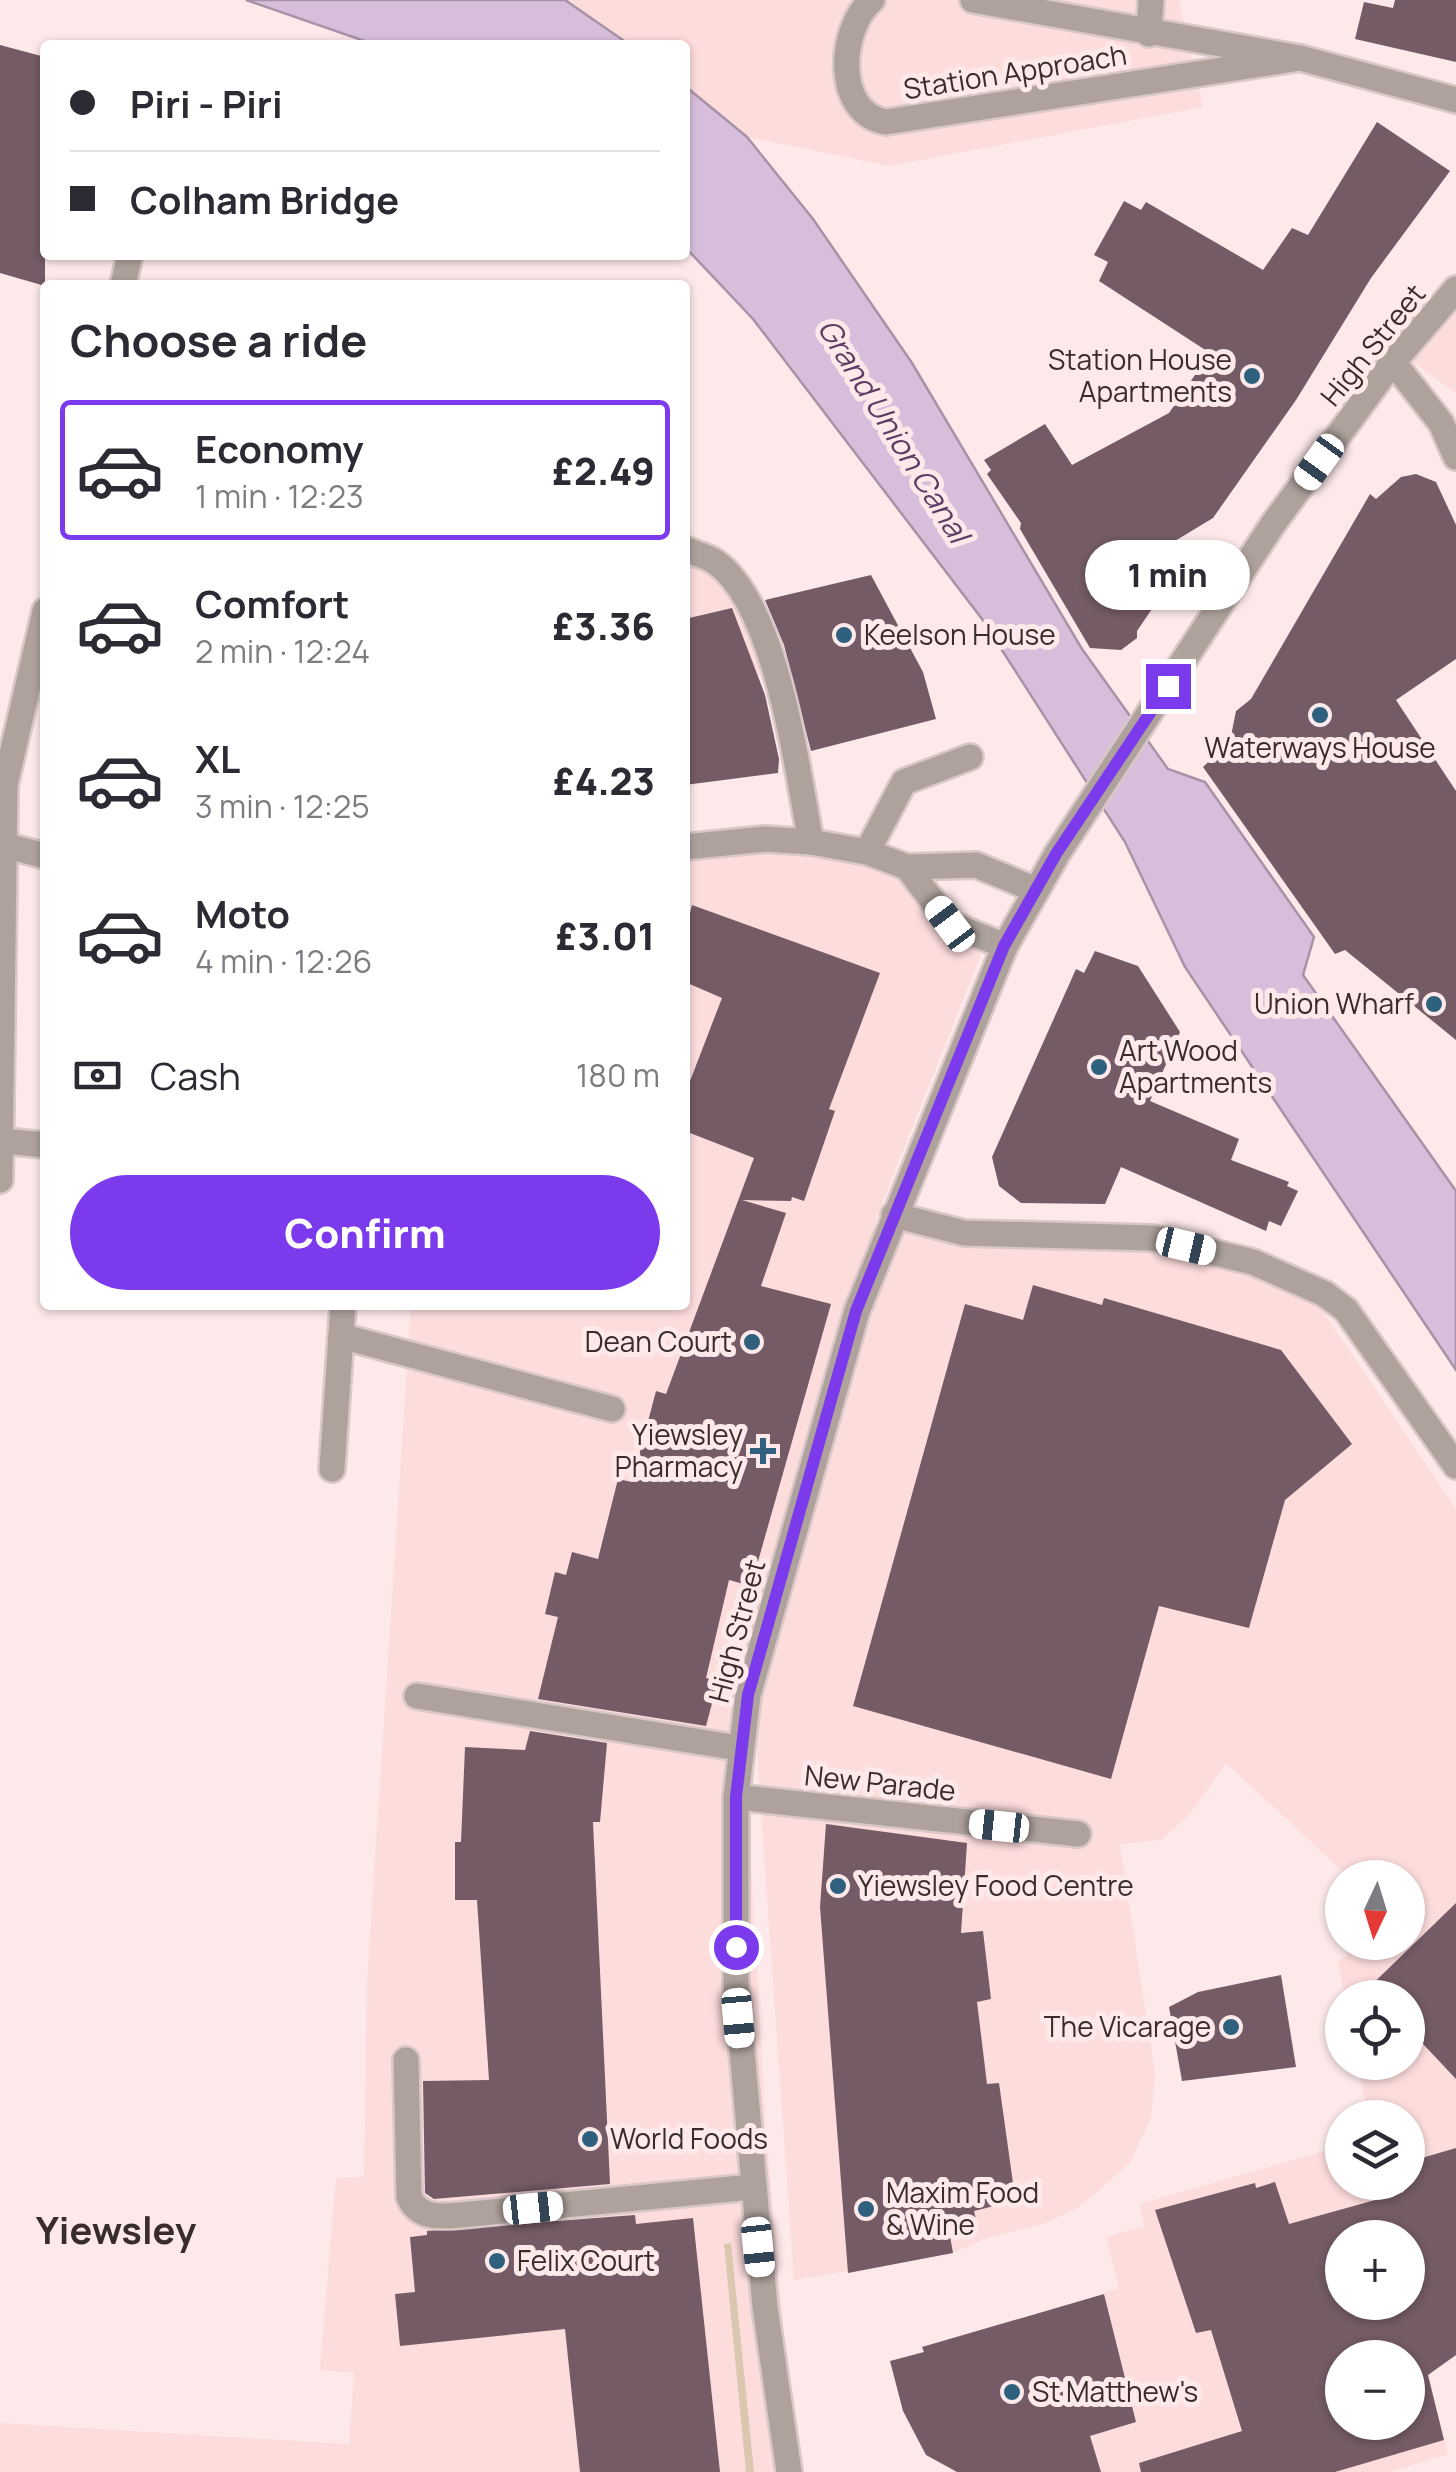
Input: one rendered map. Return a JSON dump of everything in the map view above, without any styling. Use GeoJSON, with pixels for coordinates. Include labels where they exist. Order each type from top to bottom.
{"type":"FeatureCollection","features":[{"type":"Feature","properties":{"kind":"street","name":"Station Approach"},"geometry":{"type":"LineString","coordinates":[[872,0],[854,24],[848,63],[853,98],[861,110],[878,120],[894,122],[1300,58]]}},
{"type":"Feature","properties":{"kind":"street","name":"Station Approach"},"geometry":{"type":"LineString","coordinates":[[973,0],[1300,58],[1374,74],[1456,100]]}},
{"type":"Feature","properties":{"kind":"street"},"geometry":{"type":"LineString","coordinates":[[1149,34],[1151,0]]}},
{"type":"Feature","properties":{"kind":"street","name":"High Street"},"geometry":{"type":"LineString","coordinates":[[789,2472],[752,2186],[736,1984],[738,1748],[748,1695],[856,1311],[1004,946],[1056,854],[1273,524],[1393,362],[1456,289]]}},
{"type":"Feature","properties":{"kind":"street"},"geometry":{"type":"LineString","coordinates":[[1393,362],[1441,423],[1456,457]]}},
{"type":"Feature","properties":{"kind":"street"},"geometry":{"type":"LineString","coordinates":[[690,552],[724,571],[754,616],[777,672],[811,842]]}},
{"type":"Feature","properties":{"kind":"street"},"geometry":{"type":"LineString","coordinates":[[0,1180],[1,844],[5,785],[40,633]]}},
{"type":"Feature","properties":{"kind":"street"},"geometry":{"type":"LineString","coordinates":[[867,852],[904,782],[970,758]]}},
{"type":"Feature","properties":{"kind":"street"},"geometry":{"type":"LineString","coordinates":[[690,846],[765,839],[811,842],[867,852],[907,867],[976,865],[1036,890]]}},
{"type":"Feature","properties":{"kind":"street"},"geometry":{"type":"LineString","coordinates":[[1,844],[40,855]]}},
{"type":"Feature","properties":{"kind":"street"},"geometry":{"type":"LineString","coordinates":[[907,867],[950,924],[1004,946]]}},
{"type":"Feature","properties":{"kind":"street"},"geometry":{"type":"LineString","coordinates":[[3,1141],[40,1145]]}},
{"type":"Feature","properties":{"kind":"street"},"geometry":{"type":"LineString","coordinates":[[894,1215],[964,1233],[1153,1238],[1271,1270],[1325,1294],[1346,1310],[1456,1466]]}},
{"type":"Feature","properties":{"kind":"street"},"geometry":{"type":"LineString","coordinates":[[332,1469],[342,1310]]}},
{"type":"Feature","properties":{"kind":"street"},"geometry":{"type":"LineString","coordinates":[[340,1336],[612,1409]]}},
{"type":"Feature","properties":{"kind":"street"},"geometry":{"type":"LineString","coordinates":[[417,1696],[738,1748]]}},
{"type":"Feature","properties":{"kind":"street","name":"New Parade"},"geometry":{"type":"LineString","coordinates":[[736,1797],[1078,1834]]}},
{"type":"Feature","properties":{"kind":"street"},"geometry":{"type":"LineString","coordinates":[[406,2060],[409,2196],[417,2210],[426,2214],[460,2216],[752,2186]]}},
{"type":"Feature","properties":{"kind":"shaded area"},"geometry":{"type":"Polygon","coordinates":[[[565,0],[1179,0],[1203,107],[889,166],[747,137],[690,90],[690,40],[623,40],[565,0]]]}},
{"type":"Feature","properties":{"kind":"shaded area"},"geometry":{"type":"Polygon","coordinates":[[[1456,298],[1456,393],[1407,358],[1456,298]]]}},
{"type":"Feature","properties":{"kind":"shaded area"},"geometry":{"type":"Polygon","coordinates":[[[690,555],[713,561],[777,673],[716,679],[690,768],[690,555]]]}},
{"type":"Feature","properties":{"kind":"shaded area"},"geometry":{"type":"Polygon","coordinates":[[[790,838],[900,874],[983,949],[879,1211],[741,1696],[766,2129],[796,2472],[0,2472],[0,2423],[349,2444],[354,2373],[320,2370],[336,2178],[364,2177],[367,1983],[411,1310],[690,1310],[690,842],[790,838]]]}},
{"type":"Feature","properties":{"kind":"shaded area"},"geometry":{"type":"Polygon","coordinates":[[[904,1224],[1151,1242],[1254,1268],[1318,1304],[1456,1509],[1456,2355],[1427,2371],[1448,2454],[1390,2472],[1097,2472],[1101,2470],[1094,2449],[1084,2437],[1136,2422],[1104,2293],[1119,2288],[1106,2237],[1144,2226],[1139,2204],[1325,2151],[1325,2200],[1425,2200],[1425,2100],[1365,2100],[1360,2080],[1425,2080],[1425,1980],[1342,1980],[1338,1963],[1425,1960],[1425,1860],[1331,1860],[1226,1763],[1190,1814],[1161,1840],[1120,1844],[1155,2074],[1151,2118],[1130,2163],[1078,2208],[1043,2224],[990,2237],[953,2253],[794,2280],[753,1698],[840,1390],[904,1224]]]}},
{"type":"Feature","properties":{"kind":"shaded area"},"geometry":{"type":"Polygon","coordinates":[[[731,2243],[754,2472],[746,2472],[724,2244],[731,2243]]]}},
{"type":"Feature","properties":{"kind":"water"},"geometry":{"type":"Polygon","coordinates":[[[246,0],[565,0],[623,40],[362,40],[246,0]]]}},
{"type":"Feature","properties":{"kind":"water","name":"Grand Union Canal"},"geometry":{"type":"Polygon","coordinates":[[[690,90],[747,137],[813,219],[912,363],[1082,649],[1168,769],[1205,782],[1314,937],[1303,975],[1456,1191],[1456,1370],[1185,967],[1125,842],[982,619],[753,319],[690,252],[690,90]]]}},
{"type":"Feature","properties":{"kind":"building"},"geometry":{"type":"Polygon","coordinates":[[[1395,0],[1456,0],[1456,62],[1355,39],[1364,2],[1393,8],[1395,0]]]}},
{"type":"Feature","properties":{"kind":"building"},"geometry":{"type":"Polygon","coordinates":[[[0,45],[40,56],[40,260],[45,260],[45,280],[40,280],[40,285],[0,273],[0,45]]]}},
{"type":"Feature","properties":{"kind":"building"},"geometry":{"type":"Polygon","coordinates":[[[1377,122],[1450,171],[1371,278],[1296,400],[1213,518],[1132,567],[1154,606],[1137,631],[1137,638],[1121,650],[1090,648],[1020,529],[1021,523],[987,474],[991,470],[984,460],[1045,424],[1072,465],[1169,413],[1210,353],[1099,281],[1108,262],[1094,255],[1124,201],[1141,210],[1146,202],[1263,270],[1292,228],[1308,235],[1377,122]]]}},
{"type":"Feature","properties":{"kind":"building","name":"Waterways House"},"geometry":{"type":"Polygon","coordinates":[[[1416,474],[1436,482],[1456,525],[1456,659],[1396,700],[1456,791],[1456,1040],[1345,950],[1335,954],[1203,767],[1230,741],[1236,711],[1251,699],[1370,494],[1376,499],[1401,477],[1416,474]]]}},
{"type":"Feature","properties":{"kind":"building","name":"Keelson House"},"geometry":{"type":"Polygon","coordinates":[[[871,575],[923,672],[936,719],[811,751],[784,645],[765,600],[871,575]]]}},
{"type":"Feature","properties":{"kind":"building"},"geometry":{"type":"Polygon","coordinates":[[[732,608],[765,695],[779,759],[778,773],[690,784],[690,618],[732,608]]]}},
{"type":"Feature","properties":{"kind":"building"},"geometry":{"type":"Polygon","coordinates":[[[692,905],[880,973],[829,1109],[835,1111],[804,1201],[792,1197],[791,1201],[742,1200],[786,1213],[761,1286],[831,1304],[751,1586],[729,1580],[706,1678],[718,1681],[706,1726],[538,1699],[558,1617],[545,1614],[555,1572],[566,1575],[572,1552],[598,1559],[618,1479],[632,1482],[656,1391],[666,1394],[754,1158],[690,1133],[690,1081],[722,998],[690,984],[692,905]]]}},
{"type":"Feature","properties":{"kind":"building","name":"Art Wood Apartments"},"geometry":{"type":"Polygon","coordinates":[[[1095,951],[1138,966],[1180,1032],[1150,1101],[1239,1139],[1231,1160],[1289,1182],[1287,1186],[1298,1191],[1281,1226],[1269,1221],[1266,1231],[1121,1167],[1105,1204],[1021,1203],[999,1186],[992,1157],[1076,969],[1084,973],[1095,951]]]}},
{"type":"Feature","properties":{"kind":"building"},"geometry":{"type":"Polygon","coordinates":[[[1033,1285],[1102,1305],[1104,1298],[1281,1350],[1352,1444],[1285,1500],[1249,1628],[1159,1606],[1111,1779],[853,1706],[965,1304],[1023,1320],[1033,1285]]]}},
{"type":"Feature","properties":{"kind":"building"},"geometry":{"type":"Polygon","coordinates":[[[530,1731],[607,1743],[600,1822],[593,1822],[610,2184],[434,2199],[425,2193],[423,2081],[489,2080],[477,1900],[455,1900],[455,1842],[461,1842],[465,1747],[525,1750],[530,1731]]]}},
{"type":"Feature","properties":{"kind":"building"},"geometry":{"type":"Polygon","coordinates":[[[826,1824],[967,1843],[961,1933],[983,1931],[991,1999],[977,2002],[987,2084],[999,2083],[1013,2183],[1006,2185],[1007,2190],[992,2193],[994,2206],[974,2211],[978,2230],[950,2236],[953,2253],[848,2273],[820,1907],[826,1824]]]}},
{"type":"Feature","properties":{"kind":"building"},"geometry":{"type":"Polygon","coordinates":[[[1456,1903],[1456,2079],[1425,2046],[1425,1980],[1377,1980],[1397,1960],[1425,1960],[1425,1933],[1456,1903]]]}},
{"type":"Feature","properties":{"kind":"building","name":"The Vicarage"},"geometry":{"type":"Polygon","coordinates":[[[1281,1975],[1296,2067],[1182,2081],[1169,2007],[1198,1992],[1281,1975]]]}},
{"type":"Feature","properties":{"kind":"building"},"geometry":{"type":"Polygon","coordinates":[[[1456,2148],[1456,2355],[1428,2375],[1444,2440],[1335,2472],[1141,2472],[1139,2463],[1242,2431],[1211,2330],[1196,2333],[1155,2210],[1255,2183],[1256,2188],[1275,2182],[1289,2224],[1375,2200],[1425,2200],[1425,2157],[1456,2148]]]}},
{"type":"Feature","properties":{"kind":"building"},"geometry":{"type":"Polygon","coordinates":[[[635,2215],[636,2224],[693,2218],[720,2472],[580,2472],[565,2329],[400,2346],[395,2294],[415,2292],[410,2237],[427,2235],[427,2231],[635,2215]]]}},
{"type":"Feature","properties":{"kind":"building","name":"St Matthew's"},"geometry":{"type":"Polygon","coordinates":[[[1104,2294],[1136,2422],[1090,2436],[1101,2472],[957,2472],[926,2455],[903,2411],[890,2361],[924,2352],[922,2347],[1104,2294]]]}},
{"type":"Feature","properties":{"kind":"place","name":"Station House Apartments"},"geometry":{"type":"Point","coordinates":[1252,376]}},
{"type":"Feature","properties":{"kind":"place","name":"Keelson House"},"geometry":{"type":"Point","coordinates":[844,635]}},
{"type":"Feature","properties":{"kind":"place","name":"Waterways House"},"geometry":{"type":"Point","coordinates":[1320,715]}},
{"type":"Feature","properties":{"kind":"place","name":"Union Wharf"},"geometry":{"type":"Point","coordinates":[1434,1004]}},
{"type":"Feature","properties":{"kind":"place","name":"Art Wood Apartments"},"geometry":{"type":"Point","coordinates":[1099,1067]}},
{"type":"Feature","properties":{"kind":"place","name":"Dean Court"},"geometry":{"type":"Point","coordinates":[752,1342]}},
{"type":"Feature","properties":{"kind":"place","name":"Yiewsley Pharmacy"},"geometry":{"type":"Point","coordinates":[763,1451]}},
{"type":"Feature","properties":{"kind":"place","name":"Yiewsley Food Centre"},"geometry":{"type":"Point","coordinates":[838,1886]}},
{"type":"Feature","properties":{"kind":"place","name":"The Vicarage"},"geometry":{"type":"Point","coordinates":[1231,2027]}},
{"type":"Feature","properties":{"kind":"place","name":"World Foods"},"geometry":{"type":"Point","coordinates":[590,2139]}},
{"type":"Feature","properties":{"kind":"place","name":"Maxim Food & Wine"},"geometry":{"type":"Point","coordinates":[866,2209]}},
{"type":"Feature","properties":{"kind":"place","name":"Felix Court"},"geometry":{"type":"Point","coordinates":[497,2261]}},
{"type":"Feature","properties":{"kind":"place","name":"St Matthew's"},"geometry":{"type":"Point","coordinates":[1012,2392]}},
{"type":"Feature","properties":{"kind":"district","name":"Yiewsley"},"geometry":{"type":"Point","coordinates":[116,2231]}},
{"type":"Feature","properties":{"kind":"route"},"geometry":{"type":"LineString","coordinates":[[736,1947],[738,1748],[748,1695],[856,1311],[1004,946],[1056,854],[1168,686]]}}]}
